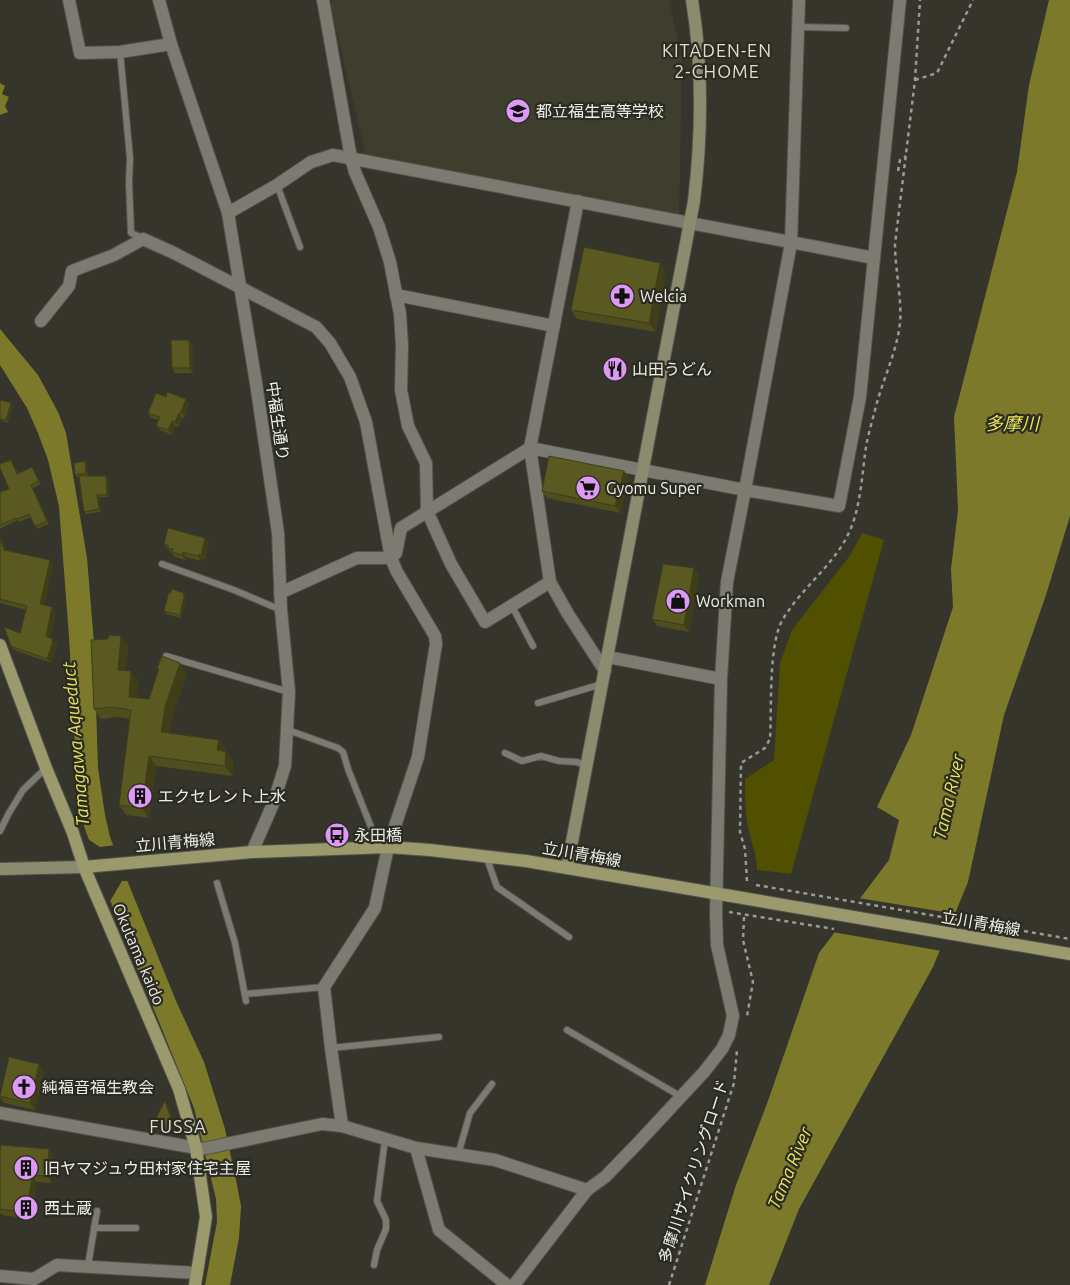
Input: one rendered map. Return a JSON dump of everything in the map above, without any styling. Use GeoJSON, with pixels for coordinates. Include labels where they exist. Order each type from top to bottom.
{"type":"FeatureCollection","features":[{"type":"Feature","properties":{"kind":"main road","name":"Okutama kaido"},"geometry":{"type":"LineString","coordinates":[[1,648],[46,768],[179,1089],[199,1148],[206,1217],[196,1279]]}},
{"type":"Feature","properties":{"kind":"main road","name":"立川青梅線"},"geometry":{"type":"LineString","coordinates":[[87,866],[252,852],[383,847],[486,856],[716,893],[1070,954]]}},
{"type":"Feature","properties":{"kind":"street"},"geometry":{"type":"LineString","coordinates":[[69,0],[80,53],[120,52],[171,44]]}},
{"type":"Feature","properties":{"kind":"street","name":"中福生通り"},"geometry":{"type":"LineString","coordinates":[[159,0],[171,44],[228,213],[278,533],[281,610],[289,692],[288,730],[285,766],[273,804],[252,852]]}},
{"type":"Feature","properties":{"kind":"street"},"geometry":{"type":"LineString","coordinates":[[323,0],[351,158],[382,236],[390,262],[400,314],[402,345],[401,390],[408,426],[426,463],[427,511],[451,564],[485,622],[550,582]]}},
{"type":"Feature","properties":{"kind":"street"},"geometry":{"type":"LineString","coordinates":[[567,868],[691,223],[697,179],[701,111],[699,58],[692,0]]}},
{"type":"Feature","properties":{"kind":"street"},"geometry":{"type":"LineString","coordinates":[[514,1285],[587,1190],[605,1177],[704,1072],[722,1049],[729,1035],[733,1016],[717,945],[716,893],[721,679],[727,582],[791,243],[799,0]]}},
{"type":"Feature","properties":{"kind":"street"},"geometry":{"type":"LineString","coordinates":[[280,593],[356,558],[391,558],[396,553],[401,528],[530,448],[744,490],[839,506],[860,397],[900,0]]}},
{"type":"Feature","properties":{"kind":"street"},"geometry":{"type":"LineString","coordinates":[[228,213],[277,185],[311,162],[333,155],[874,258]]}},
{"type":"Feature","properties":{"kind":"street"},"geometry":{"type":"LineString","coordinates":[[578,201],[530,448],[550,582],[568,614],[605,671]]}},
{"type":"Feature","properties":{"kind":"street"},"geometry":{"type":"LineString","coordinates":[[41,321],[69,286],[72,271],[114,255],[143,239],[174,253],[316,327],[330,343],[350,377],[366,422],[391,558],[397,572],[435,636],[436,644],[418,757],[383,847],[375,908],[324,987],[342,1126]]}},
{"type":"Feature","properties":{"kind":"street"},"geometry":{"type":"LineString","coordinates":[[396,295],[554,326]]}},
{"type":"Feature","properties":{"kind":"street"},"geometry":{"type":"LineString","coordinates":[[608,657],[721,679]]}},
{"type":"Feature","properties":{"kind":"street"},"geometry":{"type":"LineString","coordinates":[[0,869],[87,866]]}},
{"type":"Feature","properties":{"kind":"street"},"geometry":{"type":"LineString","coordinates":[[0,1112],[199,1148],[322,1124],[342,1126],[416,1148],[496,1160],[587,1190]]}},
{"type":"Feature","properties":{"kind":"street"},"geometry":{"type":"LineString","coordinates":[[416,1148],[439,1230],[508,1285]]}},
{"type":"Feature","properties":{"kind":"street"},"geometry":{"type":"LineString","coordinates":[[0,1276],[34,1278],[57,1265],[88,1266],[196,1279]]}},
{"type":"Feature","properties":{"kind":"lane"},"geometry":{"type":"LineString","coordinates":[[799,27],[846,28]]}},
{"type":"Feature","properties":{"kind":"lane"},"geometry":{"type":"LineString","coordinates":[[120,52],[130,158],[131,233],[143,239]]}},
{"type":"Feature","properties":{"kind":"lane"},"geometry":{"type":"LineString","coordinates":[[277,185],[300,246]]}},
{"type":"Feature","properties":{"kind":"lane"},"geometry":{"type":"LineString","coordinates":[[162,564],[234,590],[281,610]]}},
{"type":"Feature","properties":{"kind":"lane"},"geometry":{"type":"LineString","coordinates":[[512,606],[533,646]]}},
{"type":"Feature","properties":{"kind":"lane"},"geometry":{"type":"LineString","coordinates":[[166,656],[289,692]]}},
{"type":"Feature","properties":{"kind":"lane"},"geometry":{"type":"LineString","coordinates":[[538,703],[602,684]]}},
{"type":"Feature","properties":{"kind":"lane"},"geometry":{"type":"LineString","coordinates":[[288,730],[338,748],[343,752],[348,769],[383,847]]}},
{"type":"Feature","properties":{"kind":"lane"},"geometry":{"type":"LineString","coordinates":[[505,753],[522,761],[542,756],[578,762],[586,766]]}},
{"type":"Feature","properties":{"kind":"lane"},"geometry":{"type":"LineString","coordinates":[[0,831],[23,790],[46,768]]}},
{"type":"Feature","properties":{"kind":"lane"},"geometry":{"type":"LineString","coordinates":[[486,856],[497,887],[569,937]]}},
{"type":"Feature","properties":{"kind":"lane"},"geometry":{"type":"LineString","coordinates":[[217,884],[235,943],[246,998],[324,987]]}},
{"type":"Feature","properties":{"kind":"lane"},"geometry":{"type":"LineString","coordinates":[[568,1030],[680,1096]]}},
{"type":"Feature","properties":{"kind":"lane"},"geometry":{"type":"LineString","coordinates":[[331,1048],[439,1037]]}},
{"type":"Feature","properties":{"kind":"lane"},"geometry":{"type":"LineString","coordinates":[[458,1155],[470,1112],[492,1084]]}},
{"type":"Feature","properties":{"kind":"lane"},"geometry":{"type":"LineString","coordinates":[[374,1265],[377,1250],[386,1229],[386,1220],[377,1201],[385,1140]]}},
{"type":"Feature","properties":{"kind":"lane"},"geometry":{"type":"LineString","coordinates":[[88,1266],[97,1211]]}},
{"type":"Feature","properties":{"kind":"lane"},"geometry":{"type":"LineString","coordinates":[[94,1228],[136,1228]]}},
{"type":"Feature","properties":{"kind":"path"},"geometry":{"type":"LineString","coordinates":[[920,0],[915,80],[937,73],[973,0]]}},
{"type":"Feature","properties":{"kind":"path"},"geometry":{"type":"LineString","coordinates":[[737,766],[741,763]]}},
{"type":"Feature","properties":{"kind":"path","name":"立川青梅線"},"geometry":{"type":"LineString","coordinates":[[756,885],[1070,939]]}},
{"type":"Feature","properties":{"kind":"path"},"geometry":{"type":"LineString","coordinates":[[728,921],[728,912],[781,920]]}},
{"type":"Feature","properties":{"kind":"path"},"geometry":{"type":"LineString","coordinates":[[744,917],[743,940],[753,982],[747,1016]]}},
{"type":"Feature","properties":{"kind":"path"},"geometry":{"type":"LineString","coordinates":[[745,1008],[747,1016]]}},
{"type":"Feature","properties":{"kind":"path"},"geometry":{"type":"LineString","coordinates":[[733,1016],[747,1016]]}},
{"type":"Feature","properties":{"kind":"path","name":"多摩川サイクリングロード"},"geometry":{"type":"LineString","coordinates":[[668,1285],[734,1083],[737,1050],[740,1042]]}},
{"type":"Feature","properties":{"kind":"shaded area","name":"都立福生高等学校"},"geometry":{"type":"Polygon","coordinates":[[[332,0],[669,0],[682,61],[679,215],[367,160],[331,8],[332,0]]]}},
{"type":"Feature","properties":{"kind":"shaded area"},"geometry":{"type":"Polygon","coordinates":[[[862,533],[884,540],[791,874],[757,870],[747,821],[745,779],[774,760],[780,663],[792,630],[851,554],[862,533]]]}},
{"type":"Feature","properties":{"kind":"water","name":"多摩川"},"geometry":{"type":"Polygon","coordinates":[[[1049,0],[1070,0],[1070,516],[1046,595],[1004,715],[968,882],[933,967],[799,1209],[769,1285],[705,1285],[736,1185],[768,1101],[819,953],[889,860],[899,820],[877,807],[911,735],[953,607],[951,569],[958,510],[954,417],[1017,172],[1029,85],[1049,0]]]}},
{"type":"Feature","properties":{"kind":"water"},"geometry":{"type":"Polygon","coordinates":[[[0,83],[5,86],[2,94],[9,97],[5,106],[8,112],[0,115],[0,83]]]}},
{"type":"Feature","properties":{"kind":"water","name":"Tamagawa Aqueduct"},"geometry":{"type":"Polygon","coordinates":[[[0,329],[38,375],[58,412],[66,433],[87,558],[94,643],[98,768],[105,815],[110,837],[127,880],[176,1001],[204,1062],[225,1129],[241,1206],[239,1238],[230,1285],[205,1285],[217,1222],[216,1199],[194,1108],[114,911],[84,826],[77,785],[69,636],[59,506],[48,460],[38,433],[27,408],[0,365],[0,329]]]}},
{"type":"Feature","properties":{"kind":"pier"},"geometry":{"type":"Polygon","coordinates":[[[85,837],[100,847],[116,845],[130,881],[122,881],[109,903],[85,837]]]}},
{"type":"Feature","properties":{"kind":"pier"},"geometry":{"type":"Polygon","coordinates":[[[858,898],[957,914],[942,951],[832,932],[858,898]]]}},
{"type":"Feature","properties":{"kind":"building","name":"Welcia"},"geometry":{"type":"Polygon","coordinates":[[[584,247],[660,263],[649,323],[571,310],[584,247]]]}},
{"type":"Feature","properties":{"kind":"building"},"geometry":{"type":"Polygon","coordinates":[[[171,340],[189,340],[190,368],[172,368],[171,340]]]}},
{"type":"Feature","properties":{"kind":"building"},"geometry":{"type":"Polygon","coordinates":[[[167,392],[186,399],[181,412],[175,422],[172,421],[168,430],[156,426],[160,417],[148,413],[156,393],[166,397],[167,392]]]}},
{"type":"Feature","properties":{"kind":"building"},"geometry":{"type":"Polygon","coordinates":[[[0,400],[11,403],[6,420],[0,419],[0,400]]]}},
{"type":"Feature","properties":{"kind":"building","name":"Gyomu Super"},"geometry":{"type":"Polygon","coordinates":[[[549,456],[624,471],[615,506],[542,491],[549,456]]]}},
{"type":"Feature","properties":{"kind":"building"},"geometry":{"type":"Polygon","coordinates":[[[11,460],[17,474],[32,467],[39,481],[31,485],[47,521],[35,526],[29,514],[0,525],[0,492],[9,489],[0,464],[11,460]]]}},
{"type":"Feature","properties":{"kind":"building"},"geometry":{"type":"Polygon","coordinates":[[[85,461],[86,473],[75,475],[74,463],[85,461]]]}},
{"type":"Feature","properties":{"kind":"building"},"geometry":{"type":"Polygon","coordinates":[[[79,476],[106,476],[107,495],[97,495],[99,509],[84,512],[79,476]]]}},
{"type":"Feature","properties":{"kind":"building"},"geometry":{"type":"Polygon","coordinates":[[[168,528],[205,538],[201,555],[183,552],[182,555],[172,552],[173,549],[168,548],[168,545],[164,544],[168,528]]]}},
{"type":"Feature","properties":{"kind":"building"},"geometry":{"type":"Polygon","coordinates":[[[0,539],[4,550],[50,560],[40,604],[52,607],[46,636],[53,639],[53,641],[47,659],[11,646],[4,627],[20,633],[27,606],[0,599],[0,539]]]}},
{"type":"Feature","properties":{"kind":"building","name":"Workman"},"geometry":{"type":"Polygon","coordinates":[[[663,564],[694,568],[684,625],[652,619],[663,564]]]}},
{"type":"Feature","properties":{"kind":"building"},"geometry":{"type":"Polygon","coordinates":[[[172,589],[184,593],[180,615],[164,611],[169,592],[171,593],[172,589]]]}},
{"type":"Feature","properties":{"kind":"building"},"geometry":{"type":"Polygon","coordinates":[[[109,635],[121,636],[118,670],[131,671],[129,697],[149,699],[162,656],[180,663],[165,707],[161,732],[219,740],[217,750],[226,752],[225,766],[149,756],[142,808],[119,805],[131,710],[111,707],[94,709],[91,640],[108,639],[109,635]]]}},
{"type":"Feature","properties":{"kind":"building","name":"純福音福生教会"},"geometry":{"type":"Polygon","coordinates":[[[9,1057],[39,1064],[30,1103],[0,1096],[9,1057]]]}},
{"type":"Feature","properties":{"kind":"building"},"geometry":{"type":"Polygon","coordinates":[[[165,1101],[173,1124],[156,1128],[155,1120],[165,1101]]]}},
{"type":"Feature","properties":{"kind":"building"},"geometry":{"type":"Polygon","coordinates":[[[1,1145],[49,1149],[47,1176],[32,1175],[27,1213],[0,1209],[1,1145]]]}},
{"type":"Feature","properties":{"kind":"place","name":"都立福生高等学校"},"geometry":{"type":"Point","coordinates":[518,111]}},
{"type":"Feature","properties":{"kind":"place","name":"Welcia"},"geometry":{"type":"Point","coordinates":[622,296]}},
{"type":"Feature","properties":{"kind":"place","name":"山田うどん"},"geometry":{"type":"Point","coordinates":[615,369]}},
{"type":"Feature","properties":{"kind":"place","name":"Gyomu Super"},"geometry":{"type":"Point","coordinates":[588,488]}},
{"type":"Feature","properties":{"kind":"place","name":"Workman"},"geometry":{"type":"Point","coordinates":[678,601]}},
{"type":"Feature","properties":{"kind":"place","name":"エクセレント上水"},"geometry":{"type":"Point","coordinates":[140,796]}},
{"type":"Feature","properties":{"kind":"place","name":"永田橋"},"geometry":{"type":"Point","coordinates":[337,835]}},
{"type":"Feature","properties":{"kind":"place","name":"純福音福生教会"},"geometry":{"type":"Point","coordinates":[24,1087]}},
{"type":"Feature","properties":{"kind":"place","name":"旧ヤマジュウ田村家住宅主屋"},"geometry":{"type":"Point","coordinates":[26,1168]}},
{"type":"Feature","properties":{"kind":"place","name":"西土蔵"},"geometry":{"type":"Point","coordinates":[26,1208]}},
{"type":"Feature","properties":{"kind":"district","name":"KITADEN-EN 2-CHOME"},"geometry":{"type":"Point","coordinates":[717,61]}},
{"type":"Feature","properties":{"kind":"district","name":"FUSSA"},"geometry":{"type":"Point","coordinates":[178,1127]}},
{"type":"Feature","properties":{"kind":"water label","name":"Tama River"},"geometry":{"type":"Point","coordinates":[949,797]}},
{"type":"Feature","properties":{"kind":"water label","name":"Tama River"},"geometry":{"type":"Point","coordinates":[790,1168]}}]}
